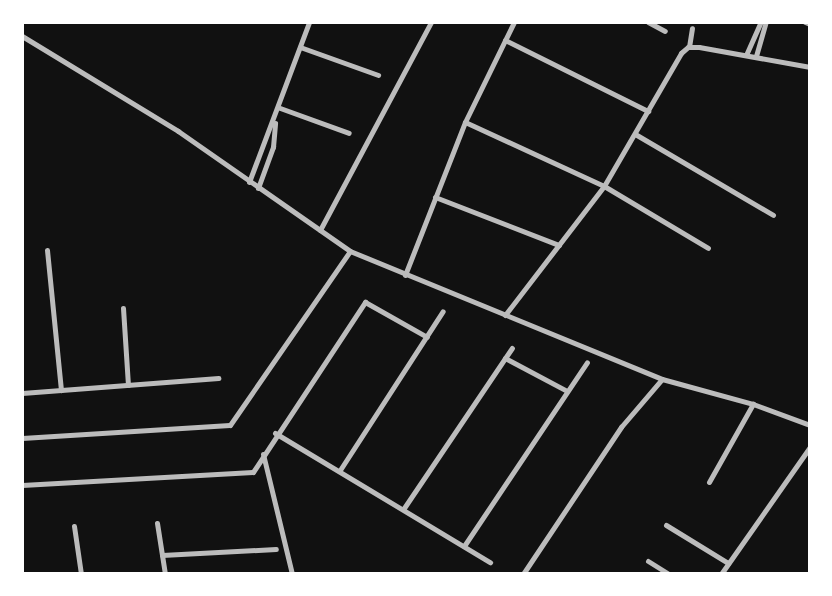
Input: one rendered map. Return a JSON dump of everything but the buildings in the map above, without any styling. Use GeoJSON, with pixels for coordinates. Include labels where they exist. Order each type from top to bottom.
{"type":"FeatureCollection","features":[{"type":"Feature","properties":{"kind":"street"},"geometry":{"type":"LineString","coordinates":[[249,182],[280,108],[309,22]]}},
{"type":"Feature","properties":{"kind":"street"},"geometry":{"type":"LineString","coordinates":[[320,230],[431,22]]}},
{"type":"Feature","properties":{"kind":"street"},"geometry":{"type":"LineString","coordinates":[[405,274],[465,122],[514,22]]}},
{"type":"Feature","properties":{"kind":"street"},"geometry":{"type":"LineString","coordinates":[[648,22],[665,31]]}},
{"type":"Feature","properties":{"kind":"street"},"geometry":{"type":"LineString","coordinates":[[746,55],[762,22]]}},
{"type":"Feature","properties":{"kind":"street"},"geometry":{"type":"LineString","coordinates":[[756,56],[766,22]]}},
{"type":"Feature","properties":{"kind":"street"},"geometry":{"type":"LineString","coordinates":[[805,22],[810,24]]}},
{"type":"Feature","properties":{"kind":"street"},"geometry":{"type":"LineString","coordinates":[[505,315],[604,186],[681,53],[689,47],[692,28]]}},
{"type":"Feature","properties":{"kind":"street"},"geometry":{"type":"LineString","coordinates":[[22,36],[178,132],[350,251],[662,379],[753,404],[810,425]]}},
{"type":"Feature","properties":{"kind":"street"},"geometry":{"type":"LineString","coordinates":[[505,40],[648,110]]}},
{"type":"Feature","properties":{"kind":"street"},"geometry":{"type":"LineString","coordinates":[[300,47],[378,75]]}},
{"type":"Feature","properties":{"kind":"street"},"geometry":{"type":"LineString","coordinates":[[689,47],[756,56],[810,67]]}},
{"type":"Feature","properties":{"kind":"street"},"geometry":{"type":"LineString","coordinates":[[280,108],[349,133]]}},
{"type":"Feature","properties":{"kind":"street"},"geometry":{"type":"LineString","coordinates":[[258,188],[273,147],[275,120]]}},
{"type":"Feature","properties":{"kind":"street"},"geometry":{"type":"LineString","coordinates":[[465,122],[604,186],[708,248]]}},
{"type":"Feature","properties":{"kind":"street"},"geometry":{"type":"LineString","coordinates":[[635,134],[773,215]]}},
{"type":"Feature","properties":{"kind":"street"},"geometry":{"type":"LineString","coordinates":[[435,198],[559,245]]}},
{"type":"Feature","properties":{"kind":"street"},"geometry":{"type":"LineString","coordinates":[[47,250],[61,390]]}},
{"type":"Feature","properties":{"kind":"street"},"geometry":{"type":"LineString","coordinates":[[22,438],[230,425],[350,251]]}},
{"type":"Feature","properties":{"kind":"street"},"geometry":{"type":"LineString","coordinates":[[22,484],[253,472],[275,433],[365,302],[427,337]]}},
{"type":"Feature","properties":{"kind":"street"},"geometry":{"type":"LineString","coordinates":[[123,308],[128,385]]}},
{"type":"Feature","properties":{"kind":"street"},"geometry":{"type":"LineString","coordinates":[[340,470],[443,311]]}},
{"type":"Feature","properties":{"kind":"street"},"geometry":{"type":"LineString","coordinates":[[404,508],[512,348]]}},
{"type":"Feature","properties":{"kind":"street"},"geometry":{"type":"LineString","coordinates":[[505,358],[567,392]]}},
{"type":"Feature","properties":{"kind":"street"},"geometry":{"type":"LineString","coordinates":[[464,546],[587,362]]}},
{"type":"Feature","properties":{"kind":"street"},"geometry":{"type":"LineString","coordinates":[[22,393],[218,378]]}},
{"type":"Feature","properties":{"kind":"street"},"geometry":{"type":"LineString","coordinates":[[522,574],[621,427],[662,379]]}},
{"type":"Feature","properties":{"kind":"street"},"geometry":{"type":"LineString","coordinates":[[709,482],[753,404]]}},
{"type":"Feature","properties":{"kind":"street"},"geometry":{"type":"LineString","coordinates":[[275,433],[404,508],[490,562]]}},
{"type":"Feature","properties":{"kind":"street"},"geometry":{"type":"LineString","coordinates":[[721,574],[810,447]]}},
{"type":"Feature","properties":{"kind":"street"},"geometry":{"type":"LineString","coordinates":[[263,454],[292,574]]}},
{"type":"Feature","properties":{"kind":"street"},"geometry":{"type":"LineString","coordinates":[[157,523],[164,574]]}},
{"type":"Feature","properties":{"kind":"street"},"geometry":{"type":"LineString","coordinates":[[666,525],[728,563]]}},
{"type":"Feature","properties":{"kind":"street"},"geometry":{"type":"LineString","coordinates":[[74,526],[81,574]]}},
{"type":"Feature","properties":{"kind":"street"},"geometry":{"type":"LineString","coordinates":[[162,555],[276,549]]}},
{"type":"Feature","properties":{"kind":"street"},"geometry":{"type":"LineString","coordinates":[[648,561],[669,574]]}}]}
